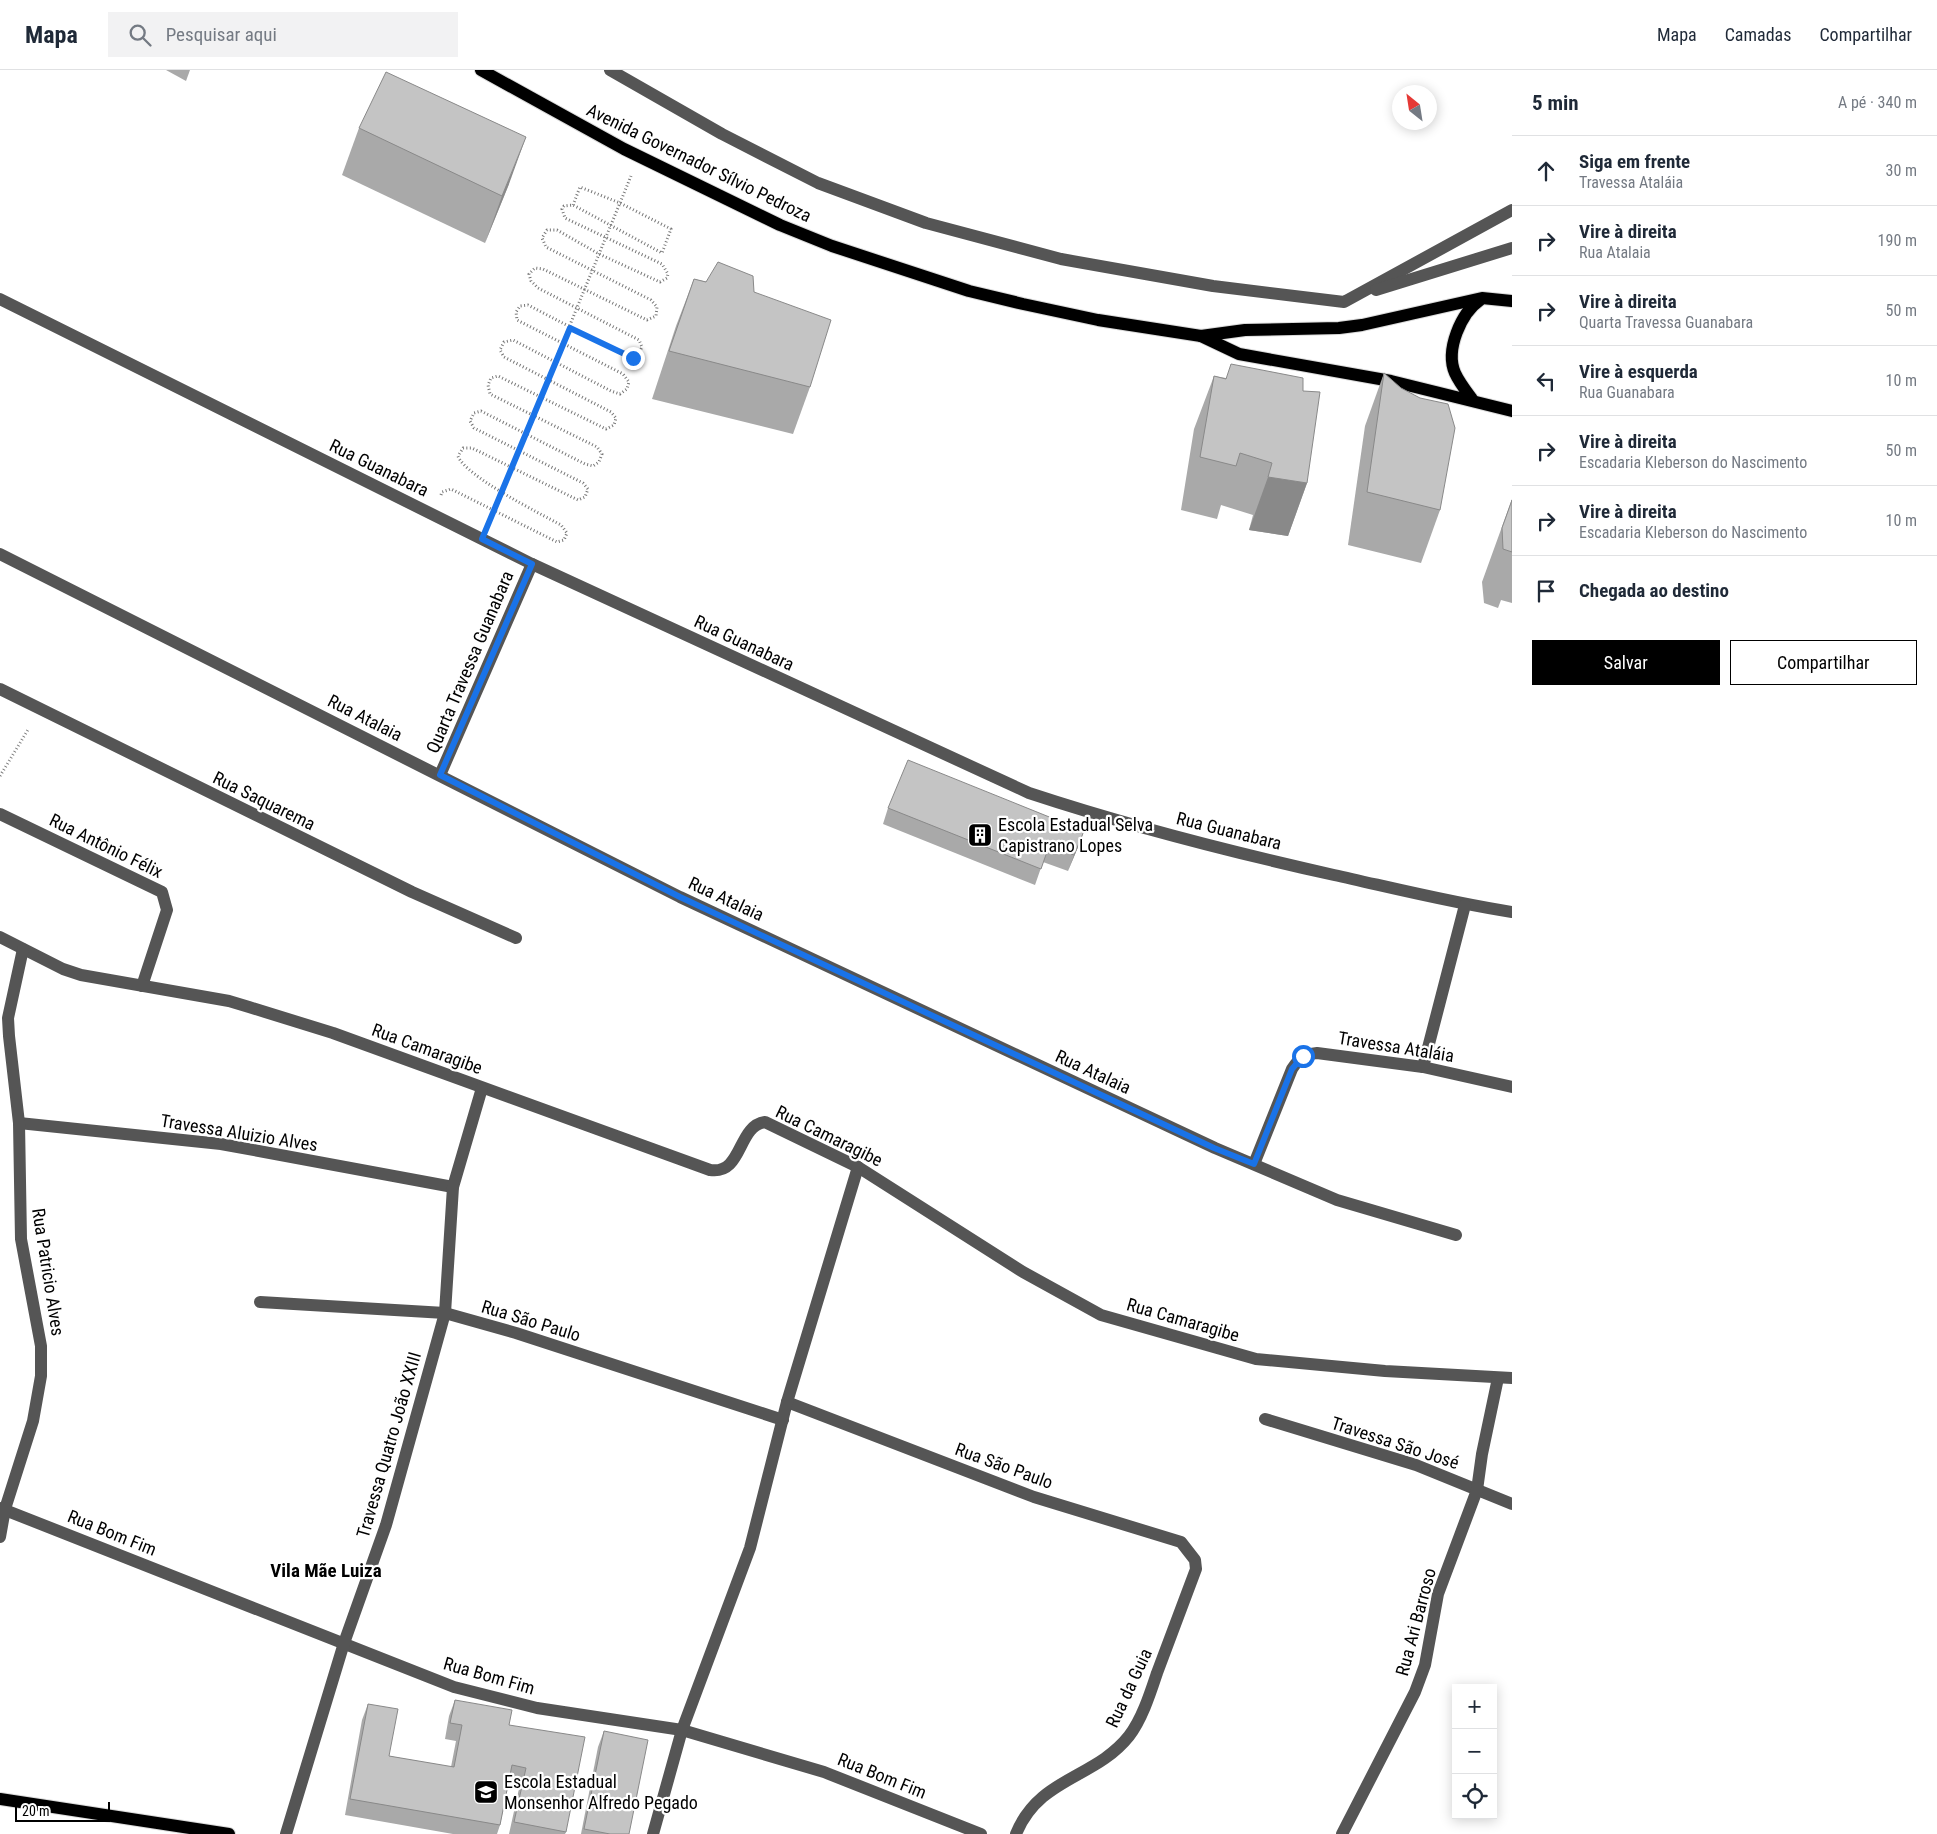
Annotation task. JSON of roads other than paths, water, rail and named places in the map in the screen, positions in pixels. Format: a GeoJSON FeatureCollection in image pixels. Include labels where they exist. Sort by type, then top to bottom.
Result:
{"type":"FeatureCollection","features":[{"type":"Feature","properties":{"kind":"main road","name":"Avenida Governador Sílvio Pedroza"},"geometry":{"type":"LineString","coordinates":[[481,70],[640,157],[780,225],[832,246],[969,291],[1098,320],[1201,336]]}},
{"type":"Feature","properties":{"kind":"main road"},"geometry":{"type":"LineString","coordinates":[[1472,400],[1455,374],[1452,356],[1462,318],[1472,305],[1482,298]]}},
{"type":"Feature","properties":{"kind":"main road"},"geometry":{"type":"LineString","coordinates":[[1201,336],[1229,331],[1334,329],[1362,325],[1482,298],[1512,300]]}},
{"type":"Feature","properties":{"kind":"main road"},"geometry":{"type":"LineString","coordinates":[[1201,336],[1239,354],[1391,381],[1512,411]]}},
{"type":"Feature","properties":{"kind":"main road"},"geometry":{"type":"LineString","coordinates":[[0,1799],[229,1834]]}},
{"type":"Feature","properties":{"kind":"street"},"geometry":{"type":"LineString","coordinates":[[610,70],[722,134],[818,183],[926,223],[1061,259],[1213,286],[1344,302],[1394,284],[1512,248]]}},
{"type":"Feature","properties":{"kind":"street"},"geometry":{"type":"LineString","coordinates":[[1344,302],[1512,210]]}},
{"type":"Feature","properties":{"kind":"street","name":"Rua Guanabara"},"geometry":{"type":"LineString","coordinates":[[0,299],[532,564],[1029,793],[1088,812],[1249,856],[1465,905],[1512,912]]}},
{"type":"Feature","properties":{"kind":"street","name":"Rua Atalaia"},"geometry":{"type":"LineString","coordinates":[[0,554],[680,897],[1214,1148],[1337,1200],[1456,1235]]}},
{"type":"Feature","properties":{"kind":"street","name":"Quarta Travessa Guanabara"},"geometry":{"type":"LineString","coordinates":[[440,775],[532,564]]}},
{"type":"Feature","properties":{"kind":"street","name":"Rua Saquarema"},"geometry":{"type":"LineString","coordinates":[[0,689],[39,710],[412,892],[516,938]]}},
{"type":"Feature","properties":{"kind":"street","name":"Rua Antônio Félix"},"geometry":{"type":"LineString","coordinates":[[0,814],[162,892],[167,910],[142,986]]}},
{"type":"Feature","properties":{"kind":"street"},"geometry":{"type":"LineString","coordinates":[[1423,1067],[1465,905]]}},
{"type":"Feature","properties":{"kind":"street","name":"Rua Camaragibe"},"geometry":{"type":"LineString","coordinates":[[0,937],[63,969],[81,975],[230,1001],[333,1033],[710,1170],[721,1171],[729,1166],[754,1126],[765,1122],[858,1167],[1023,1272],[1101,1315],[1136,1326],[1256,1359],[1385,1371],[1512,1378]]}},
{"type":"Feature","properties":{"kind":"street","name":"Rua Patricio Alves"},"geometry":{"type":"LineString","coordinates":[[0,1537],[3,1509],[33,1421],[41,1376],[41,1346],[21,1239],[19,1123],[6,1060],[8,1018],[23,949]]}},
{"type":"Feature","properties":{"kind":"street","name":"Travessa Ataláia"},"geometry":{"type":"LineString","coordinates":[[1254,1164],[1292,1069],[1303,1056],[1318,1053],[1423,1067],[1512,1087]]}},
{"type":"Feature","properties":{"kind":"street","name":"Travessa Quatro João XXIII"},"geometry":{"type":"LineString","coordinates":[[286,1834],[344,1643],[386,1525],[445,1313],[453,1187],[482,1088]]}},
{"type":"Feature","properties":{"kind":"street","name":"Travessa Aluizio Alves"},"geometry":{"type":"LineString","coordinates":[[19,1123],[221,1144],[453,1187]]}},
{"type":"Feature","properties":{"kind":"street"},"geometry":{"type":"LineString","coordinates":[[652,1834],[682,1730],[750,1548],[788,1402],[858,1167]]}},
{"type":"Feature","properties":{"kind":"street","name":"Rua São Paulo"},"geometry":{"type":"LineString","coordinates":[[260,1302],[445,1313],[516,1333],[783,1420]]}},
{"type":"Feature","properties":{"kind":"street","name":"Rua Ari Barroso"},"geometry":{"type":"LineString","coordinates":[[1342,1834],[1415,1692],[1425,1665],[1438,1594],[1477,1490],[1482,1454],[1498,1378]]}},
{"type":"Feature","properties":{"kind":"street","name":"Rua São Paulo"},"geometry":{"type":"LineString","coordinates":[[788,1402],[1034,1497],[1181,1542],[1196,1560],[1196,1570]]}},
{"type":"Feature","properties":{"kind":"street","name":"Travessa São José"},"geometry":{"type":"LineString","coordinates":[[1265,1419],[1416,1465],[1512,1504]]}},
{"type":"Feature","properties":{"kind":"street","name":"Rua Bom Fim"},"geometry":{"type":"LineString","coordinates":[[3,1509],[454,1687],[537,1708],[682,1730],[824,1772],[981,1834]]}},
{"type":"Feature","properties":{"kind":"street","name":"Rua da Guia"},"geometry":{"type":"LineString","coordinates":[[1016,1834],[1023,1817],[1049,1790],[1108,1756],[1130,1734],[1148,1698],[1196,1570]]}},
{"type":"Feature","properties":{"kind":"place","name":"Escola Estadual Selva Capistrano Lopes"},"geometry":{"type":"Point","coordinates":[980,835]}},
{"type":"Feature","properties":{"kind":"place","name":"Escola Estadual Monsenhor Alfredo Pegado"},"geometry":{"type":"Point","coordinates":[486,1792]}},
{"type":"Feature","properties":{"kind":"district","name":"Vila Mãe Luiza"},"geometry":{"type":"Point","coordinates":[326,1570]}}]}
